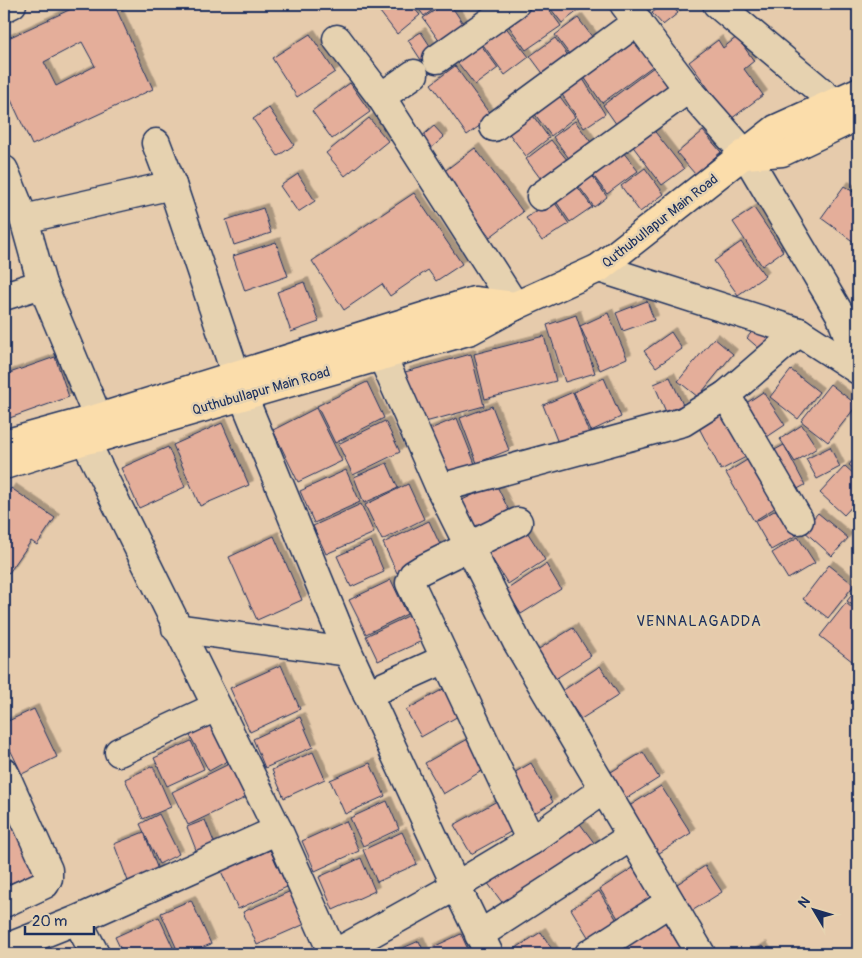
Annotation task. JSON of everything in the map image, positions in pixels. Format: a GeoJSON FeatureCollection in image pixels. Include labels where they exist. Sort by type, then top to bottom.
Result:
{"type":"FeatureCollection","features":[{"type":"Feature","properties":{"kind":"main road","name":"Quthubullapur Main Road"},"geometry":{"type":"LineString","coordinates":[[239,385],[382,356],[471,330],[515,306],[599,268],[746,155],[776,129],[847,98]]}},
{"type":"Feature","properties":{"kind":"main road"},"geometry":{"type":"LineString","coordinates":[[746,155],[782,152],[858,116]]}},
{"type":"Feature","properties":{"kind":"main road","name":"Quthubullapur Main Road"},"geometry":{"type":"LineString","coordinates":[[4,444],[91,429],[101,437],[239,385],[474,301],[515,306]]}},
{"type":"Feature","properties":{"kind":"main road","name":"Quthubullapur Main Road"},"geometry":{"type":"LineString","coordinates":[[4,465],[91,429]]}},
{"type":"Feature","properties":{"kind":"street"},"geometry":{"type":"LineString","coordinates":[[4,8],[12,4]]}},
{"type":"Feature","properties":{"kind":"street"},"geometry":{"type":"LineString","coordinates":[[437,59],[516,4]]}},
{"type":"Feature","properties":{"kind":"street"},"geometry":{"type":"LineString","coordinates":[[717,4],[847,98]]}},
{"type":"Feature","properties":{"kind":"street"},"geometry":{"type":"LineString","coordinates":[[494,128],[631,12],[688,89],[746,155],[840,314],[858,362]]}},
{"type":"Feature","properties":{"kind":"street"},"geometry":{"type":"LineString","coordinates":[[337,38],[382,97],[515,306]]}},
{"type":"Feature","properties":{"kind":"street"},"geometry":{"type":"LineString","coordinates":[[382,97],[414,74]]}},
{"type":"Feature","properties":{"kind":"street"},"geometry":{"type":"LineString","coordinates":[[541,196],[688,89]]}},
{"type":"Feature","properties":{"kind":"street"},"geometry":{"type":"LineString","coordinates":[[156,143],[172,185],[239,385],[348,652],[484,945],[632,836]]}},
{"type":"Feature","properties":{"kind":"street"},"geometry":{"type":"LineString","coordinates":[[4,170],[24,220],[42,284],[91,429],[176,628],[278,830],[334,954],[456,886],[531,841],[604,789]]}},
{"type":"Feature","properties":{"kind":"street"},"geometry":{"type":"LineString","coordinates":[[24,220],[172,185]]}},
{"type":"Feature","properties":{"kind":"street"},"geometry":{"type":"LineString","coordinates":[[599,268],[799,332],[858,370]]}},
{"type":"Feature","properties":{"kind":"street"},"geometry":{"type":"LineString","coordinates":[[4,296],[42,284]]}},
{"type":"Feature","properties":{"kind":"street"},"geometry":{"type":"LineString","coordinates":[[440,488],[683,422],[726,395],[799,332]]}},
{"type":"Feature","properties":{"kind":"street"},"geometry":{"type":"LineString","coordinates":[[382,356],[440,488],[517,642],[701,954]]}},
{"type":"Feature","properties":{"kind":"street"},"geometry":{"type":"LineString","coordinates":[[726,395],[799,520]]}},
{"type":"Feature","properties":{"kind":"street"},"geometry":{"type":"LineString","coordinates":[[518,522],[421,570],[413,575],[410,582],[531,841]]}},
{"type":"Feature","properties":{"kind":"street"},"geometry":{"type":"LineString","coordinates":[[176,628],[348,652]]}},
{"type":"Feature","properties":{"kind":"street"},"geometry":{"type":"LineString","coordinates":[[367,694],[445,659]]}},
{"type":"Feature","properties":{"kind":"street"},"geometry":{"type":"LineString","coordinates":[[119,752],[216,708]]}},
{"type":"Feature","properties":{"kind":"street"},"geometry":{"type":"LineString","coordinates":[[4,772],[48,870],[48,878],[45,884],[4,903]]}},
{"type":"Feature","properties":{"kind":"street"},"geometry":{"type":"LineString","coordinates":[[4,949],[77,920],[278,830]]}},
{"type":"Feature","properties":{"kind":"street"},"geometry":{"type":"LineString","coordinates":[[589,954],[670,902]]}},
{"type":"Feature","properties":{"kind":"street"},"geometry":{"type":"LineString","coordinates":[[77,920],[95,954]]}},
{"type":"Feature","properties":{"kind":"building"},"geometry":{"type":"Polygon","coordinates":[[[82,4],[114,4],[153,89],[32,145],[4,85],[4,40],[82,4]],[[82,42],[44,62],[56,86],[95,66],[82,42]]]}},
{"type":"Feature","properties":{"kind":"building"},"geometry":{"type":"Polygon","coordinates":[[[390,4],[410,4],[420,15],[397,34],[380,12],[390,4]]]}},
{"type":"Feature","properties":{"kind":"building"},"geometry":{"type":"Polygon","coordinates":[[[415,4],[441,4],[424,16],[415,4]]]}},
{"type":"Feature","properties":{"kind":"building"},"geometry":{"type":"Polygon","coordinates":[[[445,4],[450,4],[464,25],[440,42],[423,18],[445,4]]]}},
{"type":"Feature","properties":{"kind":"building"},"geometry":{"type":"Polygon","coordinates":[[[537,4],[545,4],[561,26],[526,50],[508,25],[537,4]]]}},
{"type":"Feature","properties":{"kind":"building"},"geometry":{"type":"Polygon","coordinates":[[[547,4],[587,4],[562,23],[547,4]]]}},
{"type":"Feature","properties":{"kind":"building"},"geometry":{"type":"Polygon","coordinates":[[[663,4],[670,4],[678,13],[663,25],[652,13],[663,4]]]}},
{"type":"Feature","properties":{"kind":"building"},"geometry":{"type":"Polygon","coordinates":[[[578,18],[596,42],[573,59],[555,35],[578,18]]]}},
{"type":"Feature","properties":{"kind":"building"},"geometry":{"type":"Polygon","coordinates":[[[504,25],[529,57],[505,75],[481,42],[504,25]]]}},
{"type":"Feature","properties":{"kind":"building"},"geometry":{"type":"Polygon","coordinates":[[[421,32],[434,52],[421,60],[408,40],[421,32]]]}},
{"type":"Feature","properties":{"kind":"building"},"geometry":{"type":"Polygon","coordinates":[[[310,34],[335,72],[297,97],[272,58],[310,34]]]}},
{"type":"Feature","properties":{"kind":"building"},"geometry":{"type":"Polygon","coordinates":[[[639,37],[657,63],[602,103],[584,77],[639,37]]]}},
{"type":"Feature","properties":{"kind":"building"},"geometry":{"type":"Polygon","coordinates":[[[737,37],[754,61],[744,69],[763,95],[731,119],[689,62],[718,40],[723,48],[737,37]]]}},
{"type":"Feature","properties":{"kind":"building"},"geometry":{"type":"Polygon","coordinates":[[[555,38],[575,65],[550,83],[530,56],[555,38]]]}},
{"type":"Feature","properties":{"kind":"building"},"geometry":{"type":"Polygon","coordinates":[[[478,41],[498,68],[475,85],[455,59],[478,41]]]}},
{"type":"Feature","properties":{"kind":"building"},"geometry":{"type":"Polygon","coordinates":[[[658,64],[677,90],[621,131],[603,105],[658,64]]]}},
{"type":"Feature","properties":{"kind":"building"},"geometry":{"type":"Polygon","coordinates":[[[455,66],[492,117],[467,135],[431,84],[455,66]]]}},
{"type":"Feature","properties":{"kind":"building"},"geometry":{"type":"Polygon","coordinates":[[[583,79],[605,114],[584,128],[561,93],[583,79]]]}},
{"type":"Feature","properties":{"kind":"building"},"geometry":{"type":"Polygon","coordinates":[[[350,83],[370,112],[332,139],[312,111],[350,83]]]}},
{"type":"Feature","properties":{"kind":"building"},"geometry":{"type":"Polygon","coordinates":[[[558,94],[575,117],[551,136],[534,113],[558,94]]]}},
{"type":"Feature","properties":{"kind":"building"},"geometry":{"type":"Polygon","coordinates":[[[269,108],[294,145],[278,156],[253,119],[269,108]]]}},
{"type":"Feature","properties":{"kind":"building"},"geometry":{"type":"Polygon","coordinates":[[[531,113],[549,138],[526,156],[507,131],[531,113]]]}},
{"type":"Feature","properties":{"kind":"building"},"geometry":{"type":"Polygon","coordinates":[[[369,118],[388,141],[345,176],[326,153],[369,118]]]}},
{"type":"Feature","properties":{"kind":"building"},"geometry":{"type":"Polygon","coordinates":[[[575,121],[593,145],[571,161],[553,137],[575,121]]]}},
{"type":"Feature","properties":{"kind":"building"},"geometry":{"type":"Polygon","coordinates":[[[434,126],[444,137],[429,150],[420,138],[434,126]]]}},
{"type":"Feature","properties":{"kind":"building"},"geometry":{"type":"Polygon","coordinates":[[[652,128],[684,169],[662,185],[631,144],[652,128]]]}},
{"type":"Feature","properties":{"kind":"building"},"geometry":{"type":"Polygon","coordinates":[[[703,131],[721,152],[695,174],[677,153],[703,131]]]}},
{"type":"Feature","properties":{"kind":"building"},"geometry":{"type":"Polygon","coordinates":[[[551,140],[572,166],[546,186],[526,159],[551,140]]]}},
{"type":"Feature","properties":{"kind":"building"},"geometry":{"type":"Polygon","coordinates":[[[619,147],[638,171],[607,194],[589,170],[619,147]]]}},
{"type":"Feature","properties":{"kind":"building"},"geometry":{"type":"Polygon","coordinates":[[[475,148],[523,212],[490,237],[442,173],[475,148]]]}},
{"type":"Feature","properties":{"kind":"building"},"geometry":{"type":"Polygon","coordinates":[[[645,168],[664,194],[640,212],[621,186],[645,168]]]}},
{"type":"Feature","properties":{"kind":"building"},"geometry":{"type":"Polygon","coordinates":[[[589,171],[607,197],[594,207],[575,181],[589,171]]]}},
{"type":"Feature","properties":{"kind":"building"},"geometry":{"type":"Polygon","coordinates":[[[298,174],[315,201],[298,212],[280,186],[298,174]]]}},
{"type":"Feature","properties":{"kind":"building"},"geometry":{"type":"Polygon","coordinates":[[[574,182],[592,207],[570,222],[553,197],[574,182]]]}},
{"type":"Feature","properties":{"kind":"building"},"geometry":{"type":"Polygon","coordinates":[[[844,186],[858,195],[858,245],[821,218],[844,186]]]}},
{"type":"Feature","properties":{"kind":"building"},"geometry":{"type":"Polygon","coordinates":[[[414,193],[462,264],[436,281],[428,270],[390,296],[382,284],[344,310],[312,261],[414,193]]]}},
{"type":"Feature","properties":{"kind":"building"},"geometry":{"type":"Polygon","coordinates":[[[553,200],[569,224],[542,241],[526,218],[553,200]]]}},
{"type":"Feature","properties":{"kind":"building"},"geometry":{"type":"Polygon","coordinates":[[[263,208],[271,233],[234,245],[226,220],[263,208]]]}},
{"type":"Feature","properties":{"kind":"building"},"geometry":{"type":"Polygon","coordinates":[[[754,208],[783,251],[762,266],[733,222],[754,208]]]}},
{"type":"Feature","properties":{"kind":"building"},"geometry":{"type":"Polygon","coordinates":[[[276,242],[288,276],[245,291],[233,256],[276,242]]]}},
{"type":"Feature","properties":{"kind":"building"},"geometry":{"type":"Polygon","coordinates":[[[741,242],[765,276],[738,295],[714,261],[741,242]]]}},
{"type":"Feature","properties":{"kind":"building"},"geometry":{"type":"Polygon","coordinates":[[[304,282],[319,322],[291,332],[277,292],[304,282]]]}},
{"type":"Feature","properties":{"kind":"building"},"geometry":{"type":"Polygon","coordinates":[[[647,301],[654,320],[623,331],[616,313],[647,301]]]}},
{"type":"Feature","properties":{"kind":"building"},"geometry":{"type":"Polygon","coordinates":[[[608,313],[627,358],[600,370],[580,326],[608,313]]]}},
{"type":"Feature","properties":{"kind":"building"},"geometry":{"type":"Polygon","coordinates":[[[576,315],[595,373],[565,382],[547,325],[576,315]]]}},
{"type":"Feature","properties":{"kind":"building"},"geometry":{"type":"Polygon","coordinates":[[[757,325],[772,339],[762,351],[747,338],[757,325]]]}},
{"type":"Feature","properties":{"kind":"building"},"geometry":{"type":"Polygon","coordinates":[[[671,332],[682,349],[656,367],[644,351],[671,332]]]}},
{"type":"Feature","properties":{"kind":"building"},"geometry":{"type":"Polygon","coordinates":[[[544,336],[556,381],[485,399],[474,354],[544,336]]]}},
{"type":"Feature","properties":{"kind":"building"},"geometry":{"type":"Polygon","coordinates":[[[714,338],[733,354],[698,397],[678,381],[714,338]]]}},
{"type":"Feature","properties":{"kind":"building"},"geometry":{"type":"Polygon","coordinates":[[[471,354],[484,406],[418,424],[405,372],[471,354]]]}},
{"type":"Feature","properties":{"kind":"building"},"geometry":{"type":"Polygon","coordinates":[[[55,357],[69,397],[4,420],[4,375],[55,357]]]}},
{"type":"Feature","properties":{"kind":"building"},"geometry":{"type":"Polygon","coordinates":[[[791,370],[819,392],[798,419],[770,397],[791,370]]]}},
{"type":"Feature","properties":{"kind":"building"},"geometry":{"type":"Polygon","coordinates":[[[670,377],[683,405],[666,412],[654,384],[670,377]]]}},
{"type":"Feature","properties":{"kind":"building"},"geometry":{"type":"Polygon","coordinates":[[[604,378],[621,417],[591,431],[574,392],[604,378]]]}},
{"type":"Feature","properties":{"kind":"building"},"geometry":{"type":"Polygon","coordinates":[[[367,382],[384,418],[335,443],[317,406],[367,382]]]}},
{"type":"Feature","properties":{"kind":"building"},"geometry":{"type":"Polygon","coordinates":[[[830,384],[857,405],[828,442],[801,421],[830,384]]]}},
{"type":"Feature","properties":{"kind":"building"},"geometry":{"type":"Polygon","coordinates":[[[573,392],[590,436],[560,448],[543,405],[573,392]]]}},
{"type":"Feature","properties":{"kind":"building"},"geometry":{"type":"Polygon","coordinates":[[[763,392],[785,425],[761,441],[739,408],[763,392]]]}},
{"type":"Feature","properties":{"kind":"building"},"geometry":{"type":"Polygon","coordinates":[[[492,406],[509,450],[477,463],[460,418],[492,406]]]}},
{"type":"Feature","properties":{"kind":"building"},"geometry":{"type":"Polygon","coordinates":[[[316,408],[342,461],[298,482],[273,430],[316,408]]]}},
{"type":"Feature","properties":{"kind":"building"},"geometry":{"type":"Polygon","coordinates":[[[725,412],[748,456],[721,470],[698,426],[725,412]]]}},
{"type":"Feature","properties":{"kind":"building"},"geometry":{"type":"Polygon","coordinates":[[[457,418],[475,464],[441,478],[423,432],[457,418]]]}},
{"type":"Feature","properties":{"kind":"building"},"geometry":{"type":"Polygon","coordinates":[[[385,421],[400,452],[353,475],[338,444],[385,421]]]}},
{"type":"Feature","properties":{"kind":"building"},"geometry":{"type":"Polygon","coordinates":[[[222,423],[249,485],[200,506],[173,445],[222,423]]]}},
{"type":"Feature","properties":{"kind":"building"},"geometry":{"type":"Polygon","coordinates":[[[802,425],[817,448],[795,462],[780,439],[802,425]]]}},
{"type":"Feature","properties":{"kind":"building"},"geometry":{"type":"Polygon","coordinates":[[[784,445],[805,485],[790,493],[769,453],[784,445]]]}},
{"type":"Feature","properties":{"kind":"building"},"geometry":{"type":"Polygon","coordinates":[[[168,447],[185,487],[139,508],[121,468],[168,447]]]}},
{"type":"Feature","properties":{"kind":"building"},"geometry":{"type":"Polygon","coordinates":[[[830,447],[840,467],[817,479],[806,459],[830,447]]]}},
{"type":"Feature","properties":{"kind":"building"},"geometry":{"type":"Polygon","coordinates":[[[858,454],[858,472],[849,465],[858,454]]]}},
{"type":"Feature","properties":{"kind":"building"},"geometry":{"type":"Polygon","coordinates":[[[752,457],[781,504],[754,521],[726,473],[752,457]]]}},
{"type":"Feature","properties":{"kind":"building"},"geometry":{"type":"Polygon","coordinates":[[[387,463],[398,488],[364,503],[354,477],[387,463]]]}},
{"type":"Feature","properties":{"kind":"building"},"geometry":{"type":"Polygon","coordinates":[[[845,466],[858,478],[858,500],[844,515],[820,493],[845,466]]]}},
{"type":"Feature","properties":{"kind":"building"},"geometry":{"type":"Polygon","coordinates":[[[346,470],[360,502],[314,523],[300,491],[346,470]]]}},
{"type":"Feature","properties":{"kind":"building"},"geometry":{"type":"Polygon","coordinates":[[[408,484],[424,519],[382,540],[365,505],[408,484]]]}},
{"type":"Feature","properties":{"kind":"building"},"geometry":{"type":"Polygon","coordinates":[[[496,484],[512,517],[471,536],[456,503],[496,484]]]}},
{"type":"Feature","properties":{"kind":"building"},"geometry":{"type":"Polygon","coordinates":[[[11,488],[55,518],[37,545],[31,541],[9,573],[4,570],[4,499],[11,488]]]}},
{"type":"Feature","properties":{"kind":"building"},"geometry":{"type":"Polygon","coordinates":[[[361,504],[374,533],[326,554],[313,526],[361,504]]]}},
{"type":"Feature","properties":{"kind":"building"},"geometry":{"type":"Polygon","coordinates":[[[781,507],[797,535],[771,550],[755,522],[781,507]]]}},
{"type":"Feature","properties":{"kind":"building"},"geometry":{"type":"Polygon","coordinates":[[[818,513],[848,538],[832,556],[803,530],[818,513]]]}},
{"type":"Feature","properties":{"kind":"building"},"geometry":{"type":"Polygon","coordinates":[[[429,521],[443,551],[397,573],[383,543],[429,521]]]}},
{"type":"Feature","properties":{"kind":"building"},"geometry":{"type":"Polygon","coordinates":[[[524,527],[545,560],[508,584],[487,551],[524,527]]]}},
{"type":"Feature","properties":{"kind":"building"},"geometry":{"type":"Polygon","coordinates":[[[274,536],[302,600],[257,620],[229,557],[274,536]]]}},
{"type":"Feature","properties":{"kind":"building"},"geometry":{"type":"Polygon","coordinates":[[[798,537],[815,563],[788,579],[772,553],[798,537]]]}},
{"type":"Feature","properties":{"kind":"building"},"geometry":{"type":"Polygon","coordinates":[[[371,541],[384,572],[351,587],[337,556],[371,541]]]}},
{"type":"Feature","properties":{"kind":"building"},"geometry":{"type":"Polygon","coordinates":[[[546,564],[561,589],[521,614],[506,590],[546,564]]]}},
{"type":"Feature","properties":{"kind":"building"},"geometry":{"type":"Polygon","coordinates":[[[829,565],[854,585],[828,618],[803,599],[829,565]]]}},
{"type":"Feature","properties":{"kind":"building"},"geometry":{"type":"Polygon","coordinates":[[[391,580],[407,614],[366,634],[349,600],[391,580]]]}},
{"type":"Feature","properties":{"kind":"building"},"geometry":{"type":"Polygon","coordinates":[[[858,587],[858,609],[847,601],[858,587]]]}},
{"type":"Feature","properties":{"kind":"building"},"geometry":{"type":"Polygon","coordinates":[[[846,603],[858,613],[857,665],[820,636],[846,603]]]}},
{"type":"Feature","properties":{"kind":"building"},"geometry":{"type":"Polygon","coordinates":[[[410,615],[422,641],[378,661],[366,636],[410,615]]]}},
{"type":"Feature","properties":{"kind":"building"},"geometry":{"type":"Polygon","coordinates":[[[573,628],[591,656],[552,681],[534,652],[573,628]]]}},
{"type":"Feature","properties":{"kind":"building"},"geometry":{"type":"Polygon","coordinates":[[[281,665],[300,709],[250,732],[230,688],[281,665]]]}},
{"type":"Feature","properties":{"kind":"building"},"geometry":{"type":"Polygon","coordinates":[[[600,666],[619,695],[581,719],[562,691],[600,666]]]}},
{"type":"Feature","properties":{"kind":"building"},"geometry":{"type":"Polygon","coordinates":[[[447,687],[462,714],[421,737],[406,710],[447,687]]]}},
{"type":"Feature","properties":{"kind":"building"},"geometry":{"type":"Polygon","coordinates":[[[34,709],[57,757],[22,774],[4,737],[4,723],[34,709]]]}},
{"type":"Feature","properties":{"kind":"building"},"geometry":{"type":"Polygon","coordinates":[[[300,717],[313,747],[265,768],[253,739],[300,717]]]}},
{"type":"Feature","properties":{"kind":"building"},"geometry":{"type":"Polygon","coordinates":[[[209,721],[229,760],[209,771],[188,732],[209,721]]]}},
{"type":"Feature","properties":{"kind":"building"},"geometry":{"type":"Polygon","coordinates":[[[468,739],[485,769],[443,794],[425,763],[468,739]]]}},
{"type":"Feature","properties":{"kind":"building"},"geometry":{"type":"Polygon","coordinates":[[[191,741],[204,769],[167,786],[154,758],[191,741]]]}},
{"type":"Feature","properties":{"kind":"building"},"geometry":{"type":"Polygon","coordinates":[[[313,752],[325,779],[284,798],[272,770],[313,752]]]}},
{"type":"Feature","properties":{"kind":"building"},"geometry":{"type":"Polygon","coordinates":[[[643,752],[659,778],[619,803],[603,777],[643,752]]]}},
{"type":"Feature","properties":{"kind":"building"},"geometry":{"type":"Polygon","coordinates":[[[233,762],[249,796],[188,825],[172,792],[233,762]]]}},
{"type":"Feature","properties":{"kind":"building"},"geometry":{"type":"Polygon","coordinates":[[[370,763],[385,796],[345,814],[330,780],[370,763]]]}},
{"type":"Feature","properties":{"kind":"building"},"geometry":{"type":"Polygon","coordinates":[[[531,763],[553,802],[528,817],[505,778],[531,763]]]}},
{"type":"Feature","properties":{"kind":"building"},"geometry":{"type":"Polygon","coordinates":[[[153,766],[171,807],[143,819],[125,779],[153,766]]]}},
{"type":"Feature","properties":{"kind":"building"},"geometry":{"type":"Polygon","coordinates":[[[661,786],[691,833],[653,857],[623,810],[661,786]]]}},
{"type":"Feature","properties":{"kind":"building"},"geometry":{"type":"Polygon","coordinates":[[[4,799],[36,872],[4,886],[4,799]]]}},
{"type":"Feature","properties":{"kind":"building"},"geometry":{"type":"Polygon","coordinates":[[[387,801],[399,829],[363,846],[350,818],[387,801]]]}},
{"type":"Feature","properties":{"kind":"building"},"geometry":{"type":"Polygon","coordinates":[[[497,801],[514,830],[471,854],[454,825],[497,801]]]}},
{"type":"Feature","properties":{"kind":"building"},"geometry":{"type":"Polygon","coordinates":[[[159,814],[179,854],[159,864],[140,824],[159,814]]]}},
{"type":"Feature","properties":{"kind":"building"},"geometry":{"type":"Polygon","coordinates":[[[205,820],[216,847],[198,855],[187,827],[205,820]]]}},
{"type":"Feature","properties":{"kind":"building"},"geometry":{"type":"Polygon","coordinates":[[[346,821],[359,851],[315,871],[302,841],[346,821]]]}},
{"type":"Feature","properties":{"kind":"building"},"geometry":{"type":"Polygon","coordinates":[[[578,821],[595,844],[504,905],[487,882],[578,821]]]}},
{"type":"Feature","properties":{"kind":"building"},"geometry":{"type":"Polygon","coordinates":[[[144,832],[161,878],[131,889],[114,844],[144,832]]]}},
{"type":"Feature","properties":{"kind":"building"},"geometry":{"type":"Polygon","coordinates":[[[402,832],[417,864],[377,882],[363,850],[402,832]]]}},
{"type":"Feature","properties":{"kind":"building"},"geometry":{"type":"Polygon","coordinates":[[[270,850],[287,887],[238,909],[221,871],[270,850]]]}},
{"type":"Feature","properties":{"kind":"building"},"geometry":{"type":"Polygon","coordinates":[[[361,858],[375,891],[333,910],[319,877],[361,858]]]}},
{"type":"Feature","properties":{"kind":"building"},"geometry":{"type":"Polygon","coordinates":[[[705,866],[722,892],[687,914],[671,888],[705,866]]]}},
{"type":"Feature","properties":{"kind":"building"},"geometry":{"type":"Polygon","coordinates":[[[633,868],[655,902],[621,923],[600,889],[633,868]]]}},
{"type":"Feature","properties":{"kind":"building"},"geometry":{"type":"Polygon","coordinates":[[[291,891],[305,924],[257,945],[243,912],[291,891]]]}},
{"type":"Feature","properties":{"kind":"building"},"geometry":{"type":"Polygon","coordinates":[[[599,891],[618,922],[590,940],[571,909],[599,891]]]}},
{"type":"Feature","properties":{"kind":"building"},"geometry":{"type":"Polygon","coordinates":[[[191,900],[211,944],[187,954],[179,954],[161,913],[191,900]]]}},
{"type":"Feature","properties":{"kind":"building"},"geometry":{"type":"Polygon","coordinates":[[[660,915],[680,947],[668,954],[631,954],[621,939],[660,915]]]}},
{"type":"Feature","properties":{"kind":"building"},"geometry":{"type":"Polygon","coordinates":[[[159,917],[176,954],[123,954],[115,937],[159,917]]]}},
{"type":"Feature","properties":{"kind":"building"},"geometry":{"type":"Polygon","coordinates":[[[541,932],[555,954],[516,954],[513,950],[541,932]]]}},
{"type":"Feature","properties":{"kind":"building"},"geometry":{"type":"Polygon","coordinates":[[[461,934],[470,954],[431,954],[429,949],[461,934]]]}},
{"type":"Feature","properties":{"kind":"building"},"geometry":{"type":"Polygon","coordinates":[[[419,941],[425,954],[389,954],[419,941]]]}},
{"type":"Feature","properties":{"kind":"building"},"geometry":{"type":"Polygon","coordinates":[[[762,946],[767,954],[750,954],[762,946]]]}},
{"type":"Feature","properties":{"kind":"district","name":"VENNALAGADDA"},"geometry":{"type":"Point","coordinates":[699,621]}}]}
